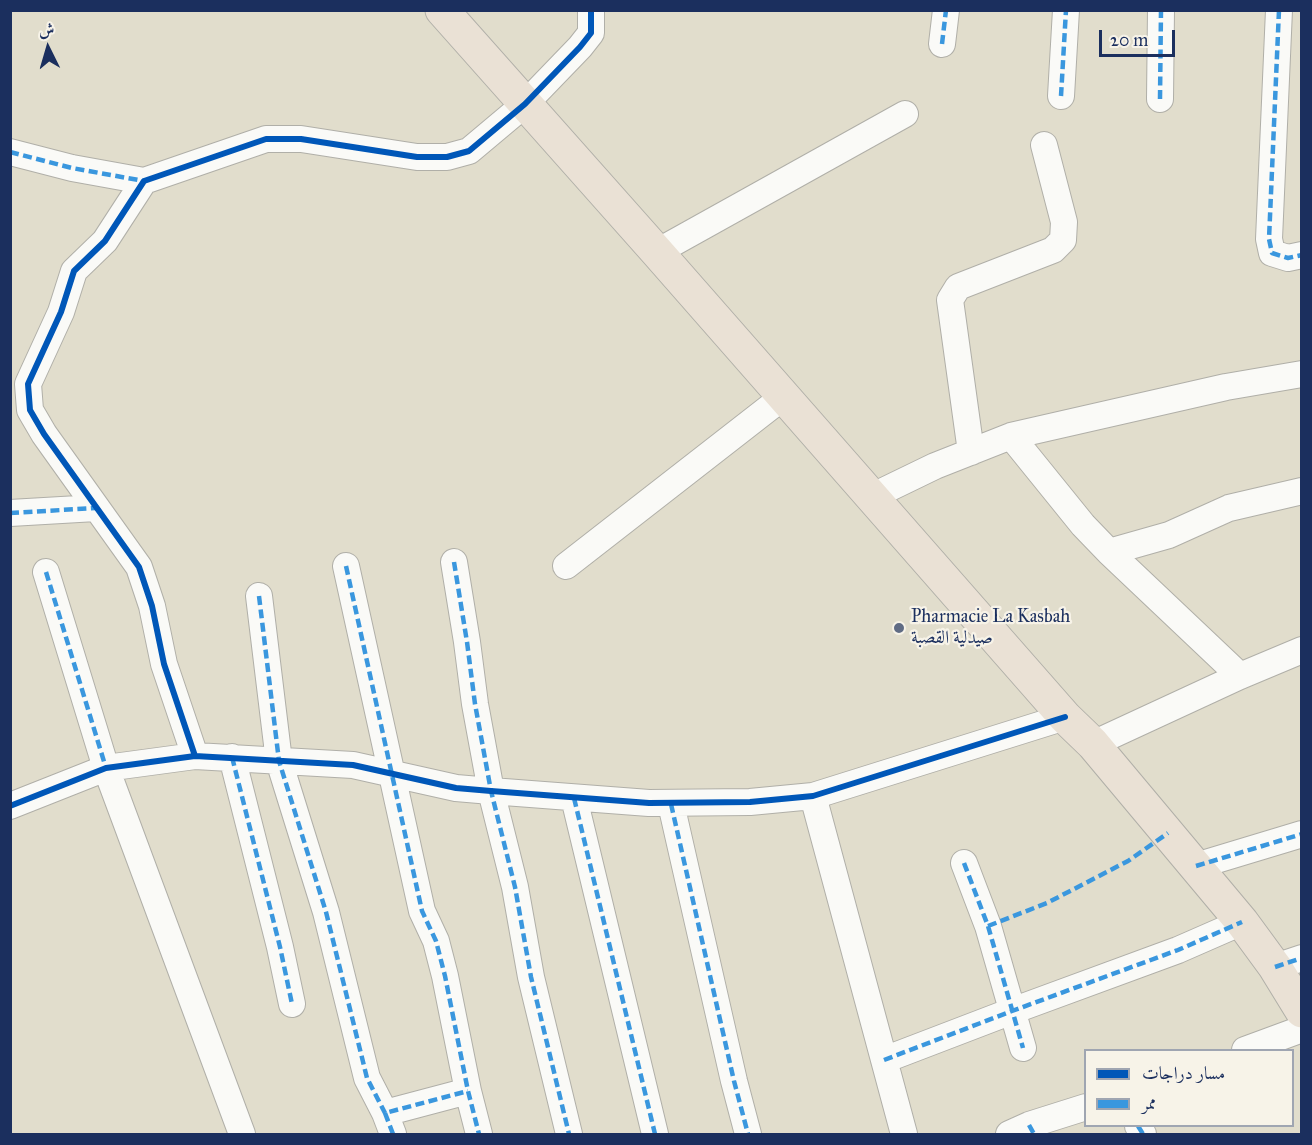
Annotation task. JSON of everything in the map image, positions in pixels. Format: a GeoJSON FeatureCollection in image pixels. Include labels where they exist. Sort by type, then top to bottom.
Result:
{"type":"FeatureCollection","features":[{"type":"Feature","properties":{"kind":"main road"},"geometry":{"type":"LineString","coordinates":[[442,10],[1065,717],[1093,744],[1242,922],[1288,962],[1302,1011]]}},
{"type":"Feature","properties":{"kind":"street"},"geometry":{"type":"LineString","coordinates":[[10,152],[72,168],[144,181],[266,139],[301,139],[417,157],[447,157],[469,151],[525,104],[591,33],[591,10]]}},
{"type":"Feature","properties":{"kind":"street"},"geometry":{"type":"LineString","coordinates":[[942,44],[945,10]]}},
{"type":"Feature","properties":{"kind":"street"},"geometry":{"type":"LineString","coordinates":[[1061,96],[1066,10]]}},
{"type":"Feature","properties":{"kind":"street"},"geometry":{"type":"LineString","coordinates":[[1160,99],[1161,10]]}},
{"type":"Feature","properties":{"kind":"street"},"geometry":{"type":"LineString","coordinates":[[1279,10],[1269,239],[1272,253],[1288,258],[1302,255]]}},
{"type":"Feature","properties":{"kind":"street"},"geometry":{"type":"LineString","coordinates":[[657,252],[905,114]]}},
{"type":"Feature","properties":{"kind":"street"},"geometry":{"type":"LineString","coordinates":[[970,452],[950,300],[958,287],[1053,250],[1063,240],[1064,222],[1044,145]]}},
{"type":"Feature","properties":{"kind":"street"},"geometry":{"type":"LineString","coordinates":[[144,181],[105,241],[74,271],[62,312],[28,384],[30,410],[44,434],[139,567],[152,606],[164,664],[195,756]]}},
{"type":"Feature","properties":{"kind":"street"},"geometry":{"type":"LineString","coordinates":[[871,497],[935,466],[1011,436],[1226,387],[1302,374]]}},
{"type":"Feature","properties":{"kind":"street"},"geometry":{"type":"LineString","coordinates":[[566,566],[783,397]]}},
{"type":"Feature","properties":{"kind":"street"},"geometry":{"type":"LineString","coordinates":[[1011,436],[1083,525],[1240,676]]}},
{"type":"Feature","properties":{"kind":"street"},"geometry":{"type":"LineString","coordinates":[[1109,552],[1169,535],[1229,508],[1302,491]]}},
{"type":"Feature","properties":{"kind":"street"},"geometry":{"type":"LineString","coordinates":[[10,513],[96,508]]}},
{"type":"Feature","properties":{"kind":"street"},"geometry":{"type":"LineString","coordinates":[[454,562],[490,791],[515,887],[531,977],[569,1134]]}},
{"type":"Feature","properties":{"kind":"street"},"geometry":{"type":"LineString","coordinates":[[346,566],[422,911],[436,941],[445,976],[479,1134]]}},
{"type":"Feature","properties":{"kind":"street"},"geometry":{"type":"LineString","coordinates":[[46,573],[105,768],[242,1134]]}},
{"type":"Feature","properties":{"kind":"street"},"geometry":{"type":"LineString","coordinates":[[259,596],[279,761],[326,912],[368,1078],[389,1124],[468,1091]]}},
{"type":"Feature","properties":{"kind":"street"},"geometry":{"type":"LineString","coordinates":[[1093,744],[1302,650]]}},
{"type":"Feature","properties":{"kind":"street"},"geometry":{"type":"LineString","coordinates":[[10,806],[105,768],[195,756],[353,765],[456,788],[574,798],[671,804],[750,802],[813,796],[1065,717]]}},
{"type":"Feature","properties":{"kind":"street"},"geometry":{"type":"LineString","coordinates":[[232,758],[280,947],[292,1004]]}},
{"type":"Feature","properties":{"kind":"street"},"geometry":{"type":"LineString","coordinates":[[813,796],[904,1134]]}},
{"type":"Feature","properties":{"kind":"street"},"geometry":{"type":"LineString","coordinates":[[574,798],[656,1134]]}},
{"type":"Feature","properties":{"kind":"street"},"geometry":{"type":"LineString","coordinates":[[671,804],[748,1134]]}},
{"type":"Feature","properties":{"kind":"street"},"geometry":{"type":"LineString","coordinates":[[1196,866],[1302,834]]}},
{"type":"Feature","properties":{"kind":"street"},"geometry":{"type":"LineString","coordinates":[[964,863],[988,926],[1023,1048]]}},
{"type":"Feature","properties":{"kind":"street"},"geometry":{"type":"LineString","coordinates":[[884,1060],[1178,950],[1242,922]]}},
{"type":"Feature","properties":{"kind":"street"},"geometry":{"type":"LineString","coordinates":[[1248,1049],[1302,1029]]}},
{"type":"Feature","properties":{"kind":"street"},"geometry":{"type":"LineString","coordinates":[[1024,1131],[1084,1108]]}},
{"type":"Feature","properties":{"kind":"marked path"},"geometry":{"type":"LineString","coordinates":[[942,44],[946,10]]}},
{"type":"Feature","properties":{"kind":"marked path"},"geometry":{"type":"LineString","coordinates":[[1061,96],[1066,10]]}},
{"type":"Feature","properties":{"kind":"marked path"},"geometry":{"type":"LineString","coordinates":[[1160,99],[1161,10]]}},
{"type":"Feature","properties":{"kind":"marked path"},"geometry":{"type":"LineString","coordinates":[[1279,10],[1269,239],[1272,253],[1288,258],[1302,255]]}},
{"type":"Feature","properties":{"kind":"marked path"},"geometry":{"type":"LineString","coordinates":[[10,152],[72,168],[144,181]]}},
{"type":"Feature","properties":{"kind":"marked path"},"geometry":{"type":"LineString","coordinates":[[10,513],[96,508]]}},
{"type":"Feature","properties":{"kind":"marked path"},"geometry":{"type":"LineString","coordinates":[[454,562],[475,704],[491,791],[515,887],[531,977],[569,1134]]}},
{"type":"Feature","properties":{"kind":"marked path"},"geometry":{"type":"LineString","coordinates":[[346,566],[422,911],[436,941],[445,976],[479,1134]]}},
{"type":"Feature","properties":{"kind":"marked path"},"geometry":{"type":"LineString","coordinates":[[46,572],[106,768]]}},
{"type":"Feature","properties":{"kind":"marked path"},"geometry":{"type":"LineString","coordinates":[[259,596],[279,761],[326,912],[367,1078],[385,1113]]}},
{"type":"Feature","properties":{"kind":"marked path"},"geometry":{"type":"LineString","coordinates":[[232,757],[292,1004]]}},
{"type":"Feature","properties":{"kind":"marked path"},"geometry":{"type":"LineString","coordinates":[[574,798],[655,1134]]}},
{"type":"Feature","properties":{"kind":"marked path"},"geometry":{"type":"LineString","coordinates":[[671,804],[748,1134]]}},
{"type":"Feature","properties":{"kind":"marked path"},"geometry":{"type":"LineString","coordinates":[[988,926],[1047,903],[1128,861],[1168,833]]}},
{"type":"Feature","properties":{"kind":"marked path"},"geometry":{"type":"LineString","coordinates":[[1196,866],[1302,834]]}},
{"type":"Feature","properties":{"kind":"marked path"},"geometry":{"type":"LineString","coordinates":[[964,863],[988,926],[1023,1048]]}},
{"type":"Feature","properties":{"kind":"marked path"},"geometry":{"type":"LineString","coordinates":[[884,1060],[1178,950],[1242,922]]}},
{"type":"Feature","properties":{"kind":"marked path"},"geometry":{"type":"LineString","coordinates":[[1275,967],[1302,958]]}},
{"type":"Feature","properties":{"kind":"marked path"},"geometry":{"type":"LineString","coordinates":[[393,1134],[385,1113],[468,1091]]}},
{"type":"Feature","properties":{"kind":"marked path"},"geometry":{"type":"LineString","coordinates":[[1029,1125],[1034,1134]]}},
{"type":"Feature","properties":{"kind":"marked path"},"geometry":{"type":"LineString","coordinates":[[1139,1127],[1143,1134]]}},
{"type":"Feature","properties":{"kind":"cycle path"},"geometry":{"type":"LineString","coordinates":[[195,756],[164,664],[152,606],[139,567],[44,434],[30,410],[28,384],[61,312],[74,271],[105,241],[144,181],[266,139],[301,139],[417,157],[447,157],[469,151],[525,104],[580,47],[591,33],[591,10]]}},
{"type":"Feature","properties":{"kind":"cycle path"},"geometry":{"type":"LineString","coordinates":[[10,806],[106,768],[195,756],[353,765],[456,788],[491,791],[649,803],[750,802],[813,796],[1065,717]]}},
{"type":"Feature","properties":{"kind":"place","name":"Pharmacie La Kasbah صيدلية القصبة"},"geometry":{"type":"Point","coordinates":[899,628]}}]}
